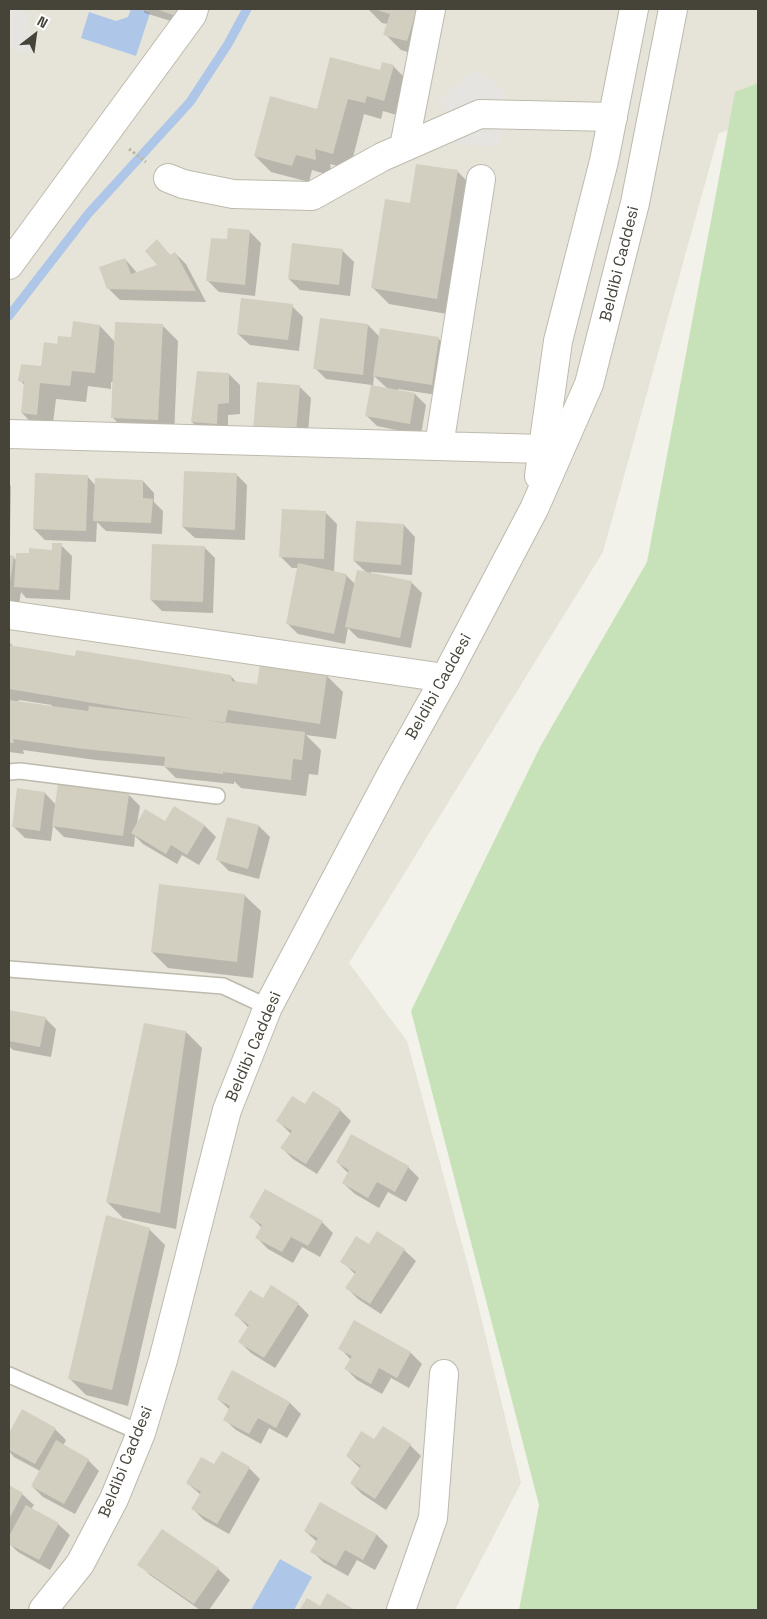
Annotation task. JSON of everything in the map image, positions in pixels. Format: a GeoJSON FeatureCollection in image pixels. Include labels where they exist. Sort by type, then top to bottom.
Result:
{"type":"FeatureCollection","features":[{"type":"Feature","properties":{"kind":"street"},"geometry":{"type":"LineString","coordinates":[[9,266],[186,23],[194,9]]}},
{"type":"Feature","properties":{"kind":"street"},"geometry":{"type":"LineString","coordinates":[[404,147],[431,9]]}},
{"type":"Feature","properties":{"kind":"street","name":"Beldibi Caddesi"},"geometry":{"type":"LineString","coordinates":[[534,509],[558,341],[604,161],[634,9]]}},
{"type":"Feature","properties":{"kind":"street","name":"Beldibi Caddesi"},"geometry":{"type":"LineString","coordinates":[[43,1610],[80,1564],[114,1500],[142,1433],[163,1360],[227,1110],[268,1007],[534,509],[589,384],[635,203],[673,9]]}},
{"type":"Feature","properties":{"kind":"street"},"geometry":{"type":"LineString","coordinates":[[157,170],[183,184],[233,194],[312,196],[382,157],[480,114],[612,117]]}},
{"type":"Feature","properties":{"kind":"street"},"geometry":{"type":"LineString","coordinates":[[438,446],[481,179]]}},
{"type":"Feature","properties":{"kind":"street"},"geometry":{"type":"LineString","coordinates":[[9,434],[543,449]]}},
{"type":"Feature","properties":{"kind":"street"},"geometry":{"type":"LineString","coordinates":[[9,615],[445,678]]}},
{"type":"Feature","properties":{"kind":"street"},"geometry":{"type":"LineString","coordinates":[[401,1610],[433,1518],[444,1374]]}},
{"type":"Feature","properties":{"kind":"lane"},"geometry":{"type":"LineString","coordinates":[[9,772],[20,771],[217,796]]}},
{"type":"Feature","properties":{"kind":"lane"},"geometry":{"type":"LineString","coordinates":[[9,969],[223,986],[268,1007]]}},
{"type":"Feature","properties":{"kind":"lane"},"geometry":{"type":"LineString","coordinates":[[9,1375],[142,1433]]}},
{"type":"Feature","properties":{"kind":"path"},"geometry":{"type":"LineString","coordinates":[[124,146],[157,170]]}},
{"type":"Feature","properties":{"kind":"shaded area"},"geometry":{"type":"Polygon","coordinates":[[[9,9],[758,9],[758,121],[719,133],[603,552],[349,963],[407,1041],[474,1288],[521,1483],[455,1610],[9,1610],[9,9]]]}},
{"type":"Feature","properties":{"kind":"shaded area"},"geometry":{"type":"Polygon","coordinates":[[[9,9],[26,9],[34,55],[9,49],[9,9]]]}},
{"type":"Feature","properties":{"kind":"shaded area"},"geometry":{"type":"Polygon","coordinates":[[[477,69],[505,93],[508,115],[498,146],[457,144],[459,123],[438,100],[477,69]]]}},
{"type":"Feature","properties":{"kind":"green space"},"geometry":{"type":"Polygon","coordinates":[[[758,83],[758,1610],[519,1610],[539,1505],[411,1011],[540,747],[647,562],[735,92],[758,83]]]}},
{"type":"Feature","properties":{"kind":"water"},"geometry":{"type":"Polygon","coordinates":[[[131,9],[150,13],[136,56],[81,38],[89,12],[116,21],[128,17],[131,9]]]}},
{"type":"Feature","properties":{"kind":"water"},"geometry":{"type":"Polygon","coordinates":[[[280,1559],[312,1577],[294,1610],[251,1610],[280,1559]]]}},
{"type":"Feature","properties":{"kind":"building"},"geometry":{"type":"Polygon","coordinates":[[[156,9],[178,9],[176,16],[156,9]]]}},
{"type":"Feature","properties":{"kind":"building"},"geometry":{"type":"Polygon","coordinates":[[[374,9],[417,9],[407,41],[383,35],[390,14],[374,9]]]}},
{"type":"Feature","properties":{"kind":"building"},"geometry":{"type":"Polygon","coordinates":[[[330,57],[380,70],[382,62],[394,65],[384,101],[367,96],[365,103],[348,99],[333,154],[315,149],[316,160],[296,155],[292,166],[254,156],[270,96],[317,109],[330,57]]]}},
{"type":"Feature","properties":{"kind":"building"},"geometry":{"type":"Polygon","coordinates":[[[416,164],[458,170],[437,299],[371,288],[385,199],[410,203],[416,164]]]}},
{"type":"Feature","properties":{"kind":"building"},"geometry":{"type":"Polygon","coordinates":[[[228,228],[250,230],[245,285],[206,281],[211,238],[227,239],[228,228]]]}},
{"type":"Feature","properties":{"kind":"building"},"geometry":{"type":"Polygon","coordinates":[[[157,239],[170,255],[175,252],[196,291],[107,289],[99,267],[125,258],[131,274],[157,265],[145,251],[157,239]]]}},
{"type":"Feature","properties":{"kind":"building"},"geometry":{"type":"Polygon","coordinates":[[[292,243],[343,249],[339,285],[288,279],[292,243]]]}},
{"type":"Feature","properties":{"kind":"building"},"geometry":{"type":"Polygon","coordinates":[[[241,298],[293,304],[288,340],[237,334],[241,298]]]}},
{"type":"Feature","properties":{"kind":"building"},"geometry":{"type":"Polygon","coordinates":[[[320,318],[368,324],[363,375],[313,369],[320,318]]]}},
{"type":"Feature","properties":{"kind":"building"},"geometry":{"type":"Polygon","coordinates":[[[73,321],[100,325],[95,373],[72,371],[70,386],[40,383],[37,415],[21,413],[24,382],[18,381],[21,364],[41,366],[44,342],[57,344],[58,336],[71,337],[73,321]]]}},
{"type":"Feature","properties":{"kind":"building"},"geometry":{"type":"Polygon","coordinates":[[[115,322],[163,324],[158,420],[111,418],[115,322]]]}},
{"type":"Feature","properties":{"kind":"building"},"geometry":{"type":"Polygon","coordinates":[[[380,328],[439,337],[432,385],[373,376],[380,328]]]}},
{"type":"Feature","properties":{"kind":"building"},"geometry":{"type":"Polygon","coordinates":[[[197,371],[229,373],[229,403],[218,404],[217,424],[191,422],[197,371]]]}},
{"type":"Feature","properties":{"kind":"building"},"geometry":{"type":"Polygon","coordinates":[[[257,382],[300,385],[296,433],[253,430],[257,382]]]}},
{"type":"Feature","properties":{"kind":"building"},"geometry":{"type":"Polygon","coordinates":[[[371,385],[415,393],[410,424],[365,416],[371,385]]]}},
{"type":"Feature","properties":{"kind":"building"},"geometry":{"type":"Polygon","coordinates":[[[184,471],[237,473],[235,530],[182,527],[184,471]]]}},
{"type":"Feature","properties":{"kind":"building"},"geometry":{"type":"Polygon","coordinates":[[[35,473],[88,475],[86,531],[33,529],[35,473]]]}},
{"type":"Feature","properties":{"kind":"building"},"geometry":{"type":"Polygon","coordinates":[[[95,478],[143,480],[143,498],[153,499],[151,523],[93,521],[95,478]]]}},
{"type":"Feature","properties":{"kind":"building"},"geometry":{"type":"Polygon","coordinates":[[[282,509],[326,511],[324,559],[279,557],[282,509]]]}},
{"type":"Feature","properties":{"kind":"building"},"geometry":{"type":"Polygon","coordinates":[[[356,521],[404,524],[401,565],[353,561],[356,521]]]}},
{"type":"Feature","properties":{"kind":"building"},"geometry":{"type":"Polygon","coordinates":[[[52,543],[62,543],[59,590],[14,587],[16,553],[29,553],[29,548],[52,550],[52,543]]]}},
{"type":"Feature","properties":{"kind":"building"},"geometry":{"type":"Polygon","coordinates":[[[152,544],[205,546],[203,602],[150,600],[152,544]]]}},
{"type":"Feature","properties":{"kind":"building"},"geometry":{"type":"Polygon","coordinates":[[[9,555],[14,556],[10,582],[9,582],[9,555]]]}},
{"type":"Feature","properties":{"kind":"building"},"geometry":{"type":"Polygon","coordinates":[[[298,563],[347,574],[334,634],[286,624],[298,563]]]}},
{"type":"Feature","properties":{"kind":"building"},"geometry":{"type":"Polygon","coordinates":[[[357,570],[412,581],[400,638],[345,627],[357,570]]]}},
{"type":"Feature","properties":{"kind":"building"},"geometry":{"type":"Polygon","coordinates":[[[9,645],[75,656],[76,650],[231,675],[232,681],[257,684],[260,665],[327,675],[320,724],[228,710],[225,723],[9,689],[9,645]]]}},
{"type":"Feature","properties":{"kind":"building"},"geometry":{"type":"Polygon","coordinates":[[[9,700],[88,711],[89,706],[305,732],[302,760],[293,759],[291,780],[164,767],[165,757],[84,749],[13,739],[14,743],[9,743],[9,700]]]}},
{"type":"Feature","properties":{"kind":"building"},"geometry":{"type":"Polygon","coordinates":[[[58,783],[129,794],[123,836],[52,826],[58,783]]]}},
{"type":"Feature","properties":{"kind":"building"},"geometry":{"type":"Polygon","coordinates":[[[17,788],[45,792],[40,831],[12,827],[17,788]]]}},
{"type":"Feature","properties":{"kind":"building"},"geometry":{"type":"Polygon","coordinates":[[[174,806],[205,825],[187,855],[171,845],[166,854],[131,833],[145,809],[165,821],[174,806]]]}},
{"type":"Feature","properties":{"kind":"building"},"geometry":{"type":"Polygon","coordinates":[[[227,817],[259,825],[248,869],[216,860],[227,817]]]}},
{"type":"Feature","properties":{"kind":"building"},"geometry":{"type":"Polygon","coordinates":[[[159,884],[245,894],[237,962],[151,952],[159,884]]]}},
{"type":"Feature","properties":{"kind":"building"},"geometry":{"type":"Polygon","coordinates":[[[9,1010],[46,1017],[40,1047],[9,1041],[9,1010]]]}},
{"type":"Feature","properties":{"kind":"building"},"geometry":{"type":"Polygon","coordinates":[[[144,1023],[186,1031],[160,1213],[106,1202],[144,1023]]]}},
{"type":"Feature","properties":{"kind":"building"},"geometry":{"type":"Polygon","coordinates":[[[313,1091],[341,1109],[306,1164],[280,1148],[292,1131],[276,1121],[292,1096],[305,1104],[313,1091]]]}},
{"type":"Feature","properties":{"kind":"building"},"geometry":{"type":"Polygon","coordinates":[[[351,1134],[409,1166],[395,1192],[377,1182],[368,1198],[342,1183],[349,1170],[336,1162],[351,1134]]]}},
{"type":"Feature","properties":{"kind":"building"},"geometry":{"type":"Polygon","coordinates":[[[265,1189],[323,1221],[308,1246],[291,1237],[282,1252],[255,1238],[262,1225],[249,1217],[265,1189]]]}},
{"type":"Feature","properties":{"kind":"building"},"geometry":{"type":"Polygon","coordinates":[[[106,1215],[150,1228],[112,1390],[68,1379],[106,1215]]]}},
{"type":"Feature","properties":{"kind":"building"},"geometry":{"type":"Polygon","coordinates":[[[377,1231],[405,1249],[370,1304],[345,1288],[356,1272],[340,1262],[356,1236],[369,1244],[377,1231]]]}},
{"type":"Feature","properties":{"kind":"building"},"geometry":{"type":"Polygon","coordinates":[[[271,1285],[299,1303],[264,1358],[238,1342],[249,1325],[234,1315],[250,1290],[263,1298],[271,1285]]]}},
{"type":"Feature","properties":{"kind":"building"},"geometry":{"type":"Polygon","coordinates":[[[354,1320],[411,1352],[397,1378],[379,1368],[371,1384],[344,1369],[352,1356],[338,1349],[354,1320]]]}},
{"type":"Feature","properties":{"kind":"building"},"geometry":{"type":"Polygon","coordinates":[[[232,1370],[290,1402],[276,1428],[258,1418],[249,1434],[223,1420],[230,1406],[217,1399],[232,1370]]]}},
{"type":"Feature","properties":{"kind":"building"},"geometry":{"type":"Polygon","coordinates":[[[22,1409],[56,1428],[35,1464],[9,1450],[9,1433],[22,1409]]]}},
{"type":"Feature","properties":{"kind":"building"},"geometry":{"type":"Polygon","coordinates":[[[383,1426],[411,1444],[375,1499],[350,1483],[361,1466],[346,1456],[361,1431],[374,1439],[383,1426]]]}},
{"type":"Feature","properties":{"kind":"building"},"geometry":{"type":"Polygon","coordinates":[[[56,1440],[89,1459],[64,1504],[31,1486],[56,1440]]]}},
{"type":"Feature","properties":{"kind":"building"},"geometry":{"type":"Polygon","coordinates":[[[222,1451],[250,1467],[217,1524],[191,1509],[201,1492],[186,1483],[201,1457],[214,1464],[222,1451]]]}},
{"type":"Feature","properties":{"kind":"building"},"geometry":{"type":"Polygon","coordinates":[[[9,1485],[23,1493],[9,1519],[9,1485]]]}},
{"type":"Feature","properties":{"kind":"building"},"geometry":{"type":"Polygon","coordinates":[[[320,1502],[377,1534],[363,1560],[345,1550],[336,1566],[310,1552],[318,1538],[304,1531],[320,1502]]]}},
{"type":"Feature","properties":{"kind":"building"},"geometry":{"type":"Polygon","coordinates":[[[26,1505],[59,1523],[39,1560],[9,1544],[9,1536],[26,1505]]]}},
{"type":"Feature","properties":{"kind":"building"},"geometry":{"type":"Polygon","coordinates":[[[162,1529],[219,1568],[194,1604],[137,1565],[162,1529]]]}},
{"type":"Feature","properties":{"kind":"building"},"geometry":{"type":"Polygon","coordinates":[[[327,1593],[355,1610],[299,1610],[307,1598],[320,1606],[327,1593]]]}},
{"type":"Feature","properties":{"kind":"waterway"},"geometry":{"type":"LineString","coordinates":[[9,316],[88,214],[190,102],[228,44],[247,9]]}}]}
